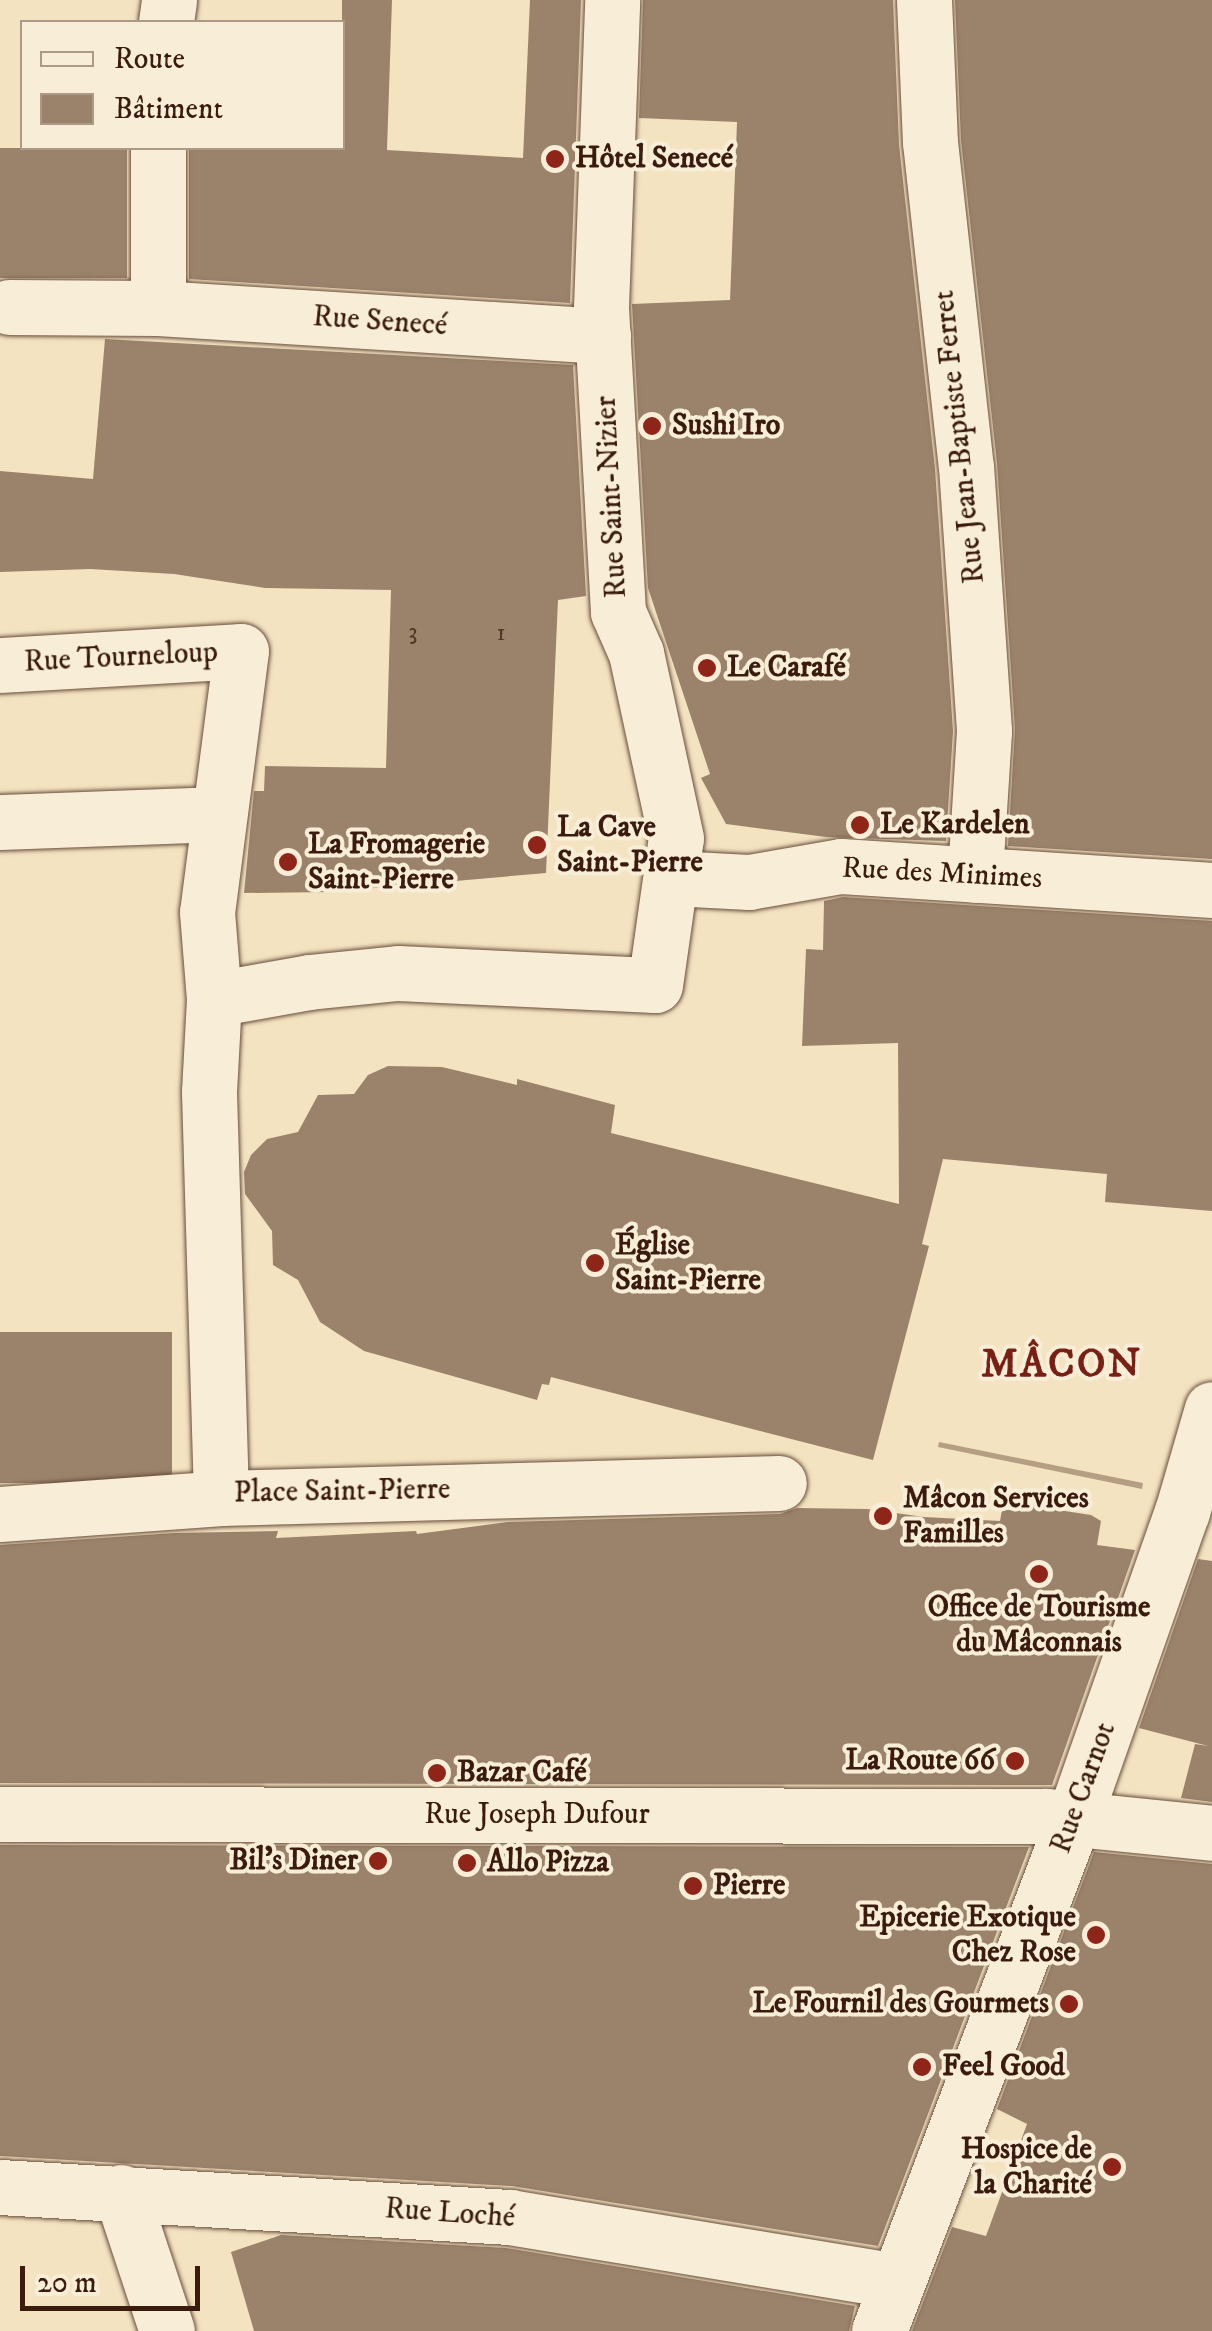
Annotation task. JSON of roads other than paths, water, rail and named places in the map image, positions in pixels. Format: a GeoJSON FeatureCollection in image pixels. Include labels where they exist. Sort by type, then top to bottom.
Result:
{"type":"FeatureCollection","features":[{"type":"Feature","properties":{"kind":"street","name":"Rue Saint-Nizier"},"geometry":{"type":"LineString","coordinates":[[214,999],[310,982],[398,974],[656,985],[676,838],[636,653],[618,612],[603,336],[612,0]]}},
{"type":"Feature","properties":{"kind":"street","name":"Rue Jean-Baptiste Ferret"},"geometry":{"type":"LineString","coordinates":[[924,0],[930,142],[966,466],[984,731],[975,874]]}},
{"type":"Feature","properties":{"kind":"street"},"geometry":{"type":"LineString","coordinates":[[158,150],[158,308]]}},
{"type":"Feature","properties":{"kind":"street","name":"Rue Senecé"},"geometry":{"type":"LineString","coordinates":[[9,306],[158,308],[603,336]]}},
{"type":"Feature","properties":{"kind":"street","name":"Rue Tourneloup"},"geometry":{"type":"LineString","coordinates":[[0,665],[242,651],[219,814]]}},
{"type":"Feature","properties":{"kind":"street"},"geometry":{"type":"LineString","coordinates":[[0,822],[219,814],[207,912],[214,999]]}},
{"type":"Feature","properties":{"kind":"street","name":"Rue des Minimes"},"geometry":{"type":"LineString","coordinates":[[672,878],[749,882],[841,866],[1212,890]]}},
{"type":"Feature","properties":{"kind":"street","name":"Place Saint-Pierre"},"geometry":{"type":"LineString","coordinates":[[214,999],[209,1092],[221,1498],[779,1483]]}},
{"type":"Feature","properties":{"kind":"street","name":"Rue Carnot"},"geometry":{"type":"LineString","coordinates":[[887,2306],[1074,1818],[1182,1512],[1212,1409]]}},
{"type":"Feature","properties":{"kind":"street"},"geometry":{"type":"LineString","coordinates":[[0,1514],[221,1498]]}},
{"type":"Feature","properties":{"kind":"street","name":"Rue Joseph Dufour"},"geometry":{"type":"LineString","coordinates":[[0,1814],[1074,1818],[1212,1833]]}},
{"type":"Feature","properties":{"kind":"street","name":"Rue Loché"},"geometry":{"type":"LineString","coordinates":[[0,2187],[510,2217],[887,2306]]}},
{"type":"Feature","properties":{"kind":"street"},"geometry":{"type":"LineString","coordinates":[[121,2192],[166,2331]]}},
{"type":"Feature","properties":{"kind":"place","name":"Hôtel Senecé"},"geometry":{"type":"Point","coordinates":[555,159]}},
{"type":"Feature","properties":{"kind":"place","name":"Sushi Iro"},"geometry":{"type":"Point","coordinates":[652,426]}},
{"type":"Feature","properties":{"kind":"place","name":"Le Carafé"},"geometry":{"type":"Point","coordinates":[707,668]}},
{"type":"Feature","properties":{"kind":"place","name":"Le Kardelen"},"geometry":{"type":"Point","coordinates":[860,825]}},
{"type":"Feature","properties":{"kind":"place","name":"La Cave Saint-Pierre"},"geometry":{"type":"Point","coordinates":[537,845]}},
{"type":"Feature","properties":{"kind":"place","name":"La Fromagerie Saint-Pierre"},"geometry":{"type":"Point","coordinates":[288,862]}},
{"type":"Feature","properties":{"kind":"place","name":"Église Saint-Pierre"},"geometry":{"type":"Point","coordinates":[595,1263]}},
{"type":"Feature","properties":{"kind":"place","name":"Mâcon Services Familles"},"geometry":{"type":"Point","coordinates":[883,1516]}},
{"type":"Feature","properties":{"kind":"place","name":"Office de Tourisme du Mâconnais"},"geometry":{"type":"Point","coordinates":[1039,1574]}},
{"type":"Feature","properties":{"kind":"place","name":"La Route 66"},"geometry":{"type":"Point","coordinates":[1015,1761]}},
{"type":"Feature","properties":{"kind":"place","name":"Bazar Café"},"geometry":{"type":"Point","coordinates":[437,1773]}},
{"type":"Feature","properties":{"kind":"place","name":"Bil's Diner"},"geometry":{"type":"Point","coordinates":[378,1861]}},
{"type":"Feature","properties":{"kind":"place","name":"Allo Pizza"},"geometry":{"type":"Point","coordinates":[467,1863]}},
{"type":"Feature","properties":{"kind":"place","name":"Pierre"},"geometry":{"type":"Point","coordinates":[693,1886]}},
{"type":"Feature","properties":{"kind":"place","name":"Epicerie Exotique Chez Rose"},"geometry":{"type":"Point","coordinates":[1096,1935]}},
{"type":"Feature","properties":{"kind":"place","name":"Le Fournil des Gourmets"},"geometry":{"type":"Point","coordinates":[1069,2004]}},
{"type":"Feature","properties":{"kind":"place","name":"Feel Good"},"geometry":{"type":"Point","coordinates":[922,2067]}},
{"type":"Feature","properties":{"kind":"place","name":"Hospice de la Charité"},"geometry":{"type":"Point","coordinates":[1112,2167]}},
{"type":"Feature","properties":{"kind":"district","name":"MÂCON"},"geometry":{"type":"Point","coordinates":[1062,1365]}}]}
